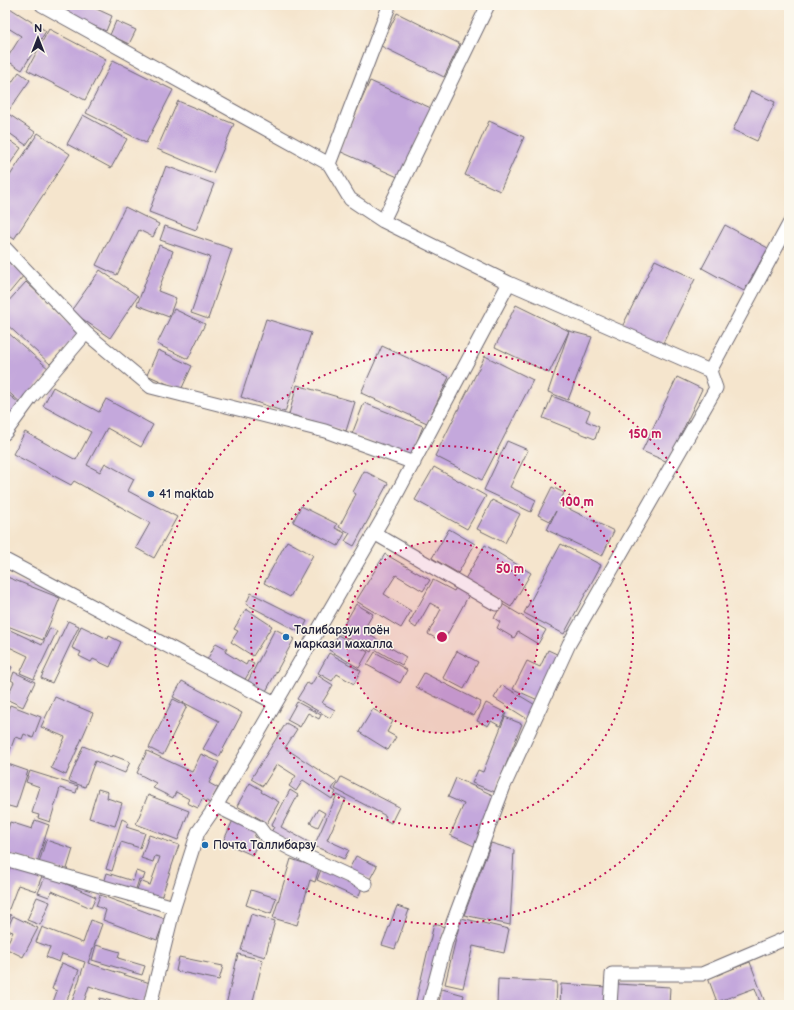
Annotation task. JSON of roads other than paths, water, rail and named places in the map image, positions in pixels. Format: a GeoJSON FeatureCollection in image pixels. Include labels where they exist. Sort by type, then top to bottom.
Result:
{"type":"FeatureCollection","features":[{"type":"Feature","properties":{"kind":"street"},"geometry":{"type":"LineString","coordinates":[[42,5],[329,164],[350,199],[383,221],[509,283],[710,371],[716,388],[569,644],[504,786],[446,941],[429,1005]]}},
{"type":"Feature","properties":{"kind":"street"},"geometry":{"type":"LineString","coordinates":[[329,164],[388,9],[388,5]]}},
{"type":"Feature","properties":{"kind":"street"},"geometry":{"type":"LineString","coordinates":[[383,221],[488,5]]}},
{"type":"Feature","properties":{"kind":"street"},"geometry":{"type":"LineString","coordinates":[[710,371],[789,224]]}},
{"type":"Feature","properties":{"kind":"street"},"geometry":{"type":"LineString","coordinates":[[5,248],[86,333],[151,387],[325,431],[414,463]]}},
{"type":"Feature","properties":{"kind":"street"},"geometry":{"type":"LineString","coordinates":[[150,1005],[174,907],[198,832],[216,806],[414,463],[509,283]]}},
{"type":"Feature","properties":{"kind":"street"},"geometry":{"type":"LineString","coordinates":[[5,433],[30,399],[86,333]]}},
{"type":"Feature","properties":{"kind":"street"},"geometry":{"type":"LineString","coordinates":[[374,532],[496,604]]}},
{"type":"Feature","properties":{"kind":"street"},"geometry":{"type":"LineString","coordinates":[[5,560],[276,703]]}},
{"type":"Feature","properties":{"kind":"street"},"geometry":{"type":"LineString","coordinates":[[216,806],[259,827],[265,834],[291,849],[366,884]]}},
{"type":"Feature","properties":{"kind":"street"},"geometry":{"type":"LineString","coordinates":[[5,859],[174,907]]}},
{"type":"Feature","properties":{"kind":"street"},"geometry":{"type":"LineString","coordinates":[[610,1005],[612,974],[702,974],[789,937]]}},
{"type":"Feature","properties":{"kind":"place","name":"41 maktab"},"geometry":{"type":"Point","coordinates":[151,494]}},
{"type":"Feature","properties":{"kind":"place","name":"Талибарзуи поён маркази махалла"},"geometry":{"type":"Point","coordinates":[286,637]}},
{"type":"Feature","properties":{"kind":"place","name":"Почта Таллибарзу"},"geometry":{"type":"Point","coordinates":[205,845]}}]}
